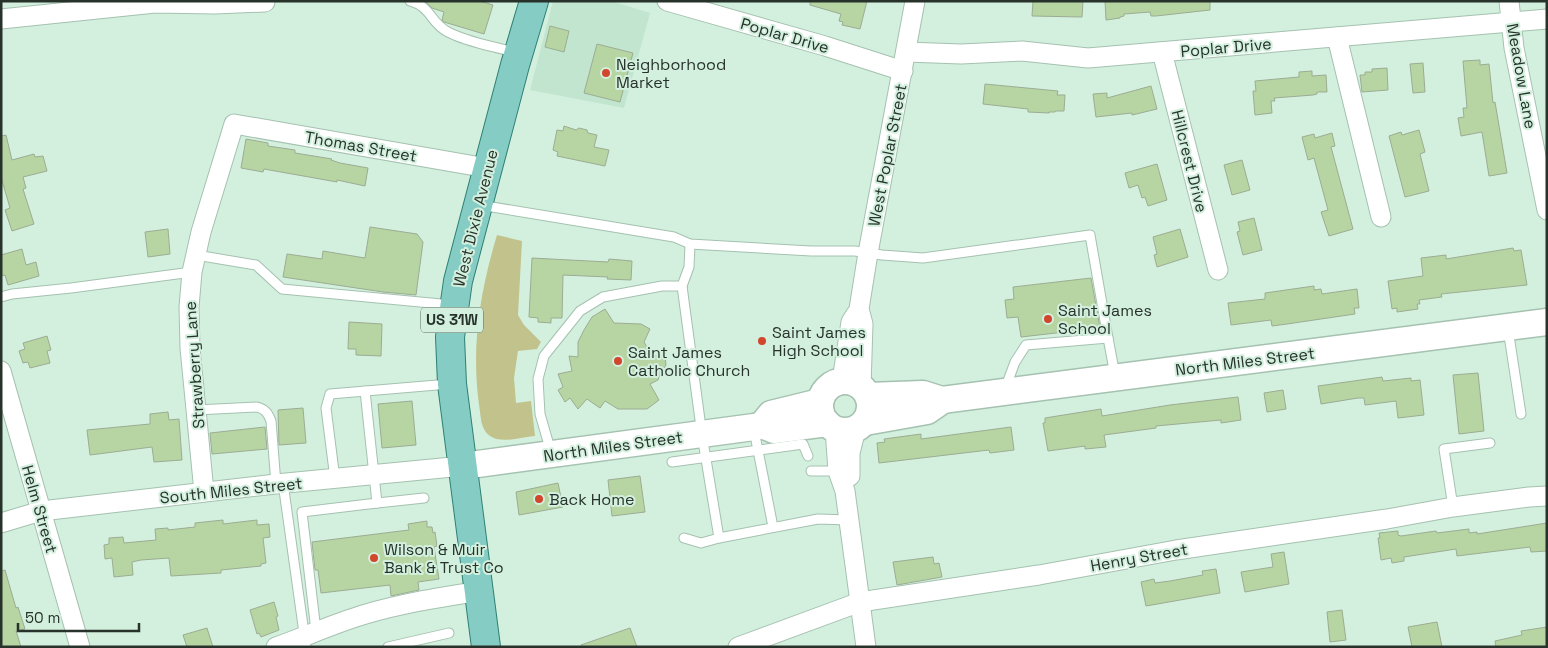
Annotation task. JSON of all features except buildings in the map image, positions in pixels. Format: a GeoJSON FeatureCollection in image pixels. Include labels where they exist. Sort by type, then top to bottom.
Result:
{"type":"FeatureCollection","features":[{"type":"Feature","properties":{"kind":"main road","name":"West Dixie Avenue"},"geometry":{"type":"LineString","coordinates":[[486,647],[452,384],[450,337],[458,281],[518,53],[534,1]]}},
{"type":"Feature","properties":{"kind":"main road","name":"North Miles Street"},"geometry":{"type":"LineString","coordinates":[[857,388],[923,394],[942,400],[1547,322]]}},
{"type":"Feature","properties":{"kind":"main road"},"geometry":{"type":"LineString","coordinates":[[828,388],[857,388],[870,411],[840,421],[823,394],[828,388]]}},
{"type":"Feature","properties":{"kind":"main road","name":"North Miles Street"},"geometry":{"type":"LineString","coordinates":[[464,466],[551,455],[704,446],[774,430],[927,411],[942,400]]}},
{"type":"Feature","properties":{"kind":"street"},"geometry":{"type":"LineString","coordinates":[[1,19],[155,3],[215,4],[265,1]]}},
{"type":"Feature","properties":{"kind":"street","name":"Poplar Drive"},"geometry":{"type":"LineString","coordinates":[[667,1],[691,4],[903,71]]}},
{"type":"Feature","properties":{"kind":"street","name":"West Poplar Street"},"geometry":{"type":"LineString","coordinates":[[857,388],[851,322],[859,309],[915,1]]}},
{"type":"Feature","properties":{"kind":"street","name":"Meadow Lane"},"geometry":{"type":"LineString","coordinates":[[1509,1],[1514,48],[1545,186],[1547,210]]}},
{"type":"Feature","properties":{"kind":"street","name":"Poplar Drive"},"geometry":{"type":"LineString","coordinates":[[906,52],[961,54],[1022,51],[1088,58],[1547,19]]}},
{"type":"Feature","properties":{"kind":"street"},"geometry":{"type":"LineString","coordinates":[[1337,37],[1381,217]]}},
{"type":"Feature","properties":{"kind":"street","name":"Hillcrest Drive"},"geometry":{"type":"LineString","coordinates":[[1162,52],[1218,270]]}},
{"type":"Feature","properties":{"kind":"street","name":"Thomas Street"},"geometry":{"type":"LineString","coordinates":[[234,124],[487,168]]}},
{"type":"Feature","properties":{"kind":"street","name":"Strawberry Lane"},"geometry":{"type":"LineString","coordinates":[[204,492],[190,348],[189,307],[194,263],[234,124]]}},
{"type":"Feature","properties":{"kind":"street","name":"Helm Street"},"geometry":{"type":"LineString","coordinates":[[1,371],[80,647]]}},
{"type":"Feature","properties":{"kind":"street"},"geometry":{"type":"LineString","coordinates":[[840,421],[838,471],[845,491],[866,647]]}},
{"type":"Feature","properties":{"kind":"street"},"geometry":{"type":"LineString","coordinates":[[840,421],[850,453],[850,483],[845,491]]}},
{"type":"Feature","properties":{"kind":"street","name":"South Miles Street"},"geometry":{"type":"LineString","coordinates":[[1,523],[41,511],[204,492],[464,466]]}},
{"type":"Feature","properties":{"kind":"street","name":"Henry Street"},"geometry":{"type":"LineString","coordinates":[[741,646],[860,602],[1040,575],[1176,550],[1386,519],[1453,507],[1547,496]]}},
{"type":"Feature","properties":{"kind":"street"},"geometry":{"type":"LineString","coordinates":[[276,647],[309,638],[367,614],[441,597],[479,591]]}},
{"type":"Feature","properties":{"kind":"lane"},"geometry":{"type":"LineString","coordinates":[[410,1],[426,9],[436,24],[447,32],[465,39],[518,53]]}},
{"type":"Feature","properties":{"kind":"lane"},"geometry":{"type":"LineString","coordinates":[[478,205],[674,237],[690,244],[811,251],[855,251],[923,258],[1090,235],[1115,378]]}},
{"type":"Feature","properties":{"kind":"lane"},"geometry":{"type":"LineString","coordinates":[[690,244],[689,266],[682,286],[719,538]]}},
{"type":"Feature","properties":{"kind":"lane"},"geometry":{"type":"LineString","coordinates":[[1,297],[12,294],[71,288],[194,263],[256,265],[282,289],[454,306]]}},
{"type":"Feature","properties":{"kind":"lane"},"geometry":{"type":"LineString","coordinates":[[551,455],[540,414],[538,379],[544,356],[580,312],[603,297],[662,286],[682,286]]}},
{"type":"Feature","properties":{"kind":"lane"},"geometry":{"type":"LineString","coordinates":[[1508,327],[1521,414]]}},
{"type":"Feature","properties":{"kind":"lane"},"geometry":{"type":"LineString","coordinates":[[1004,393],[1015,362],[1026,345],[1108,338]]}},
{"type":"Feature","properties":{"kind":"lane"},"geometry":{"type":"LineString","coordinates":[[335,479],[326,408],[330,394],[452,384]]}},
{"type":"Feature","properties":{"kind":"lane"},"geometry":{"type":"LineString","coordinates":[[365,391],[377,502]]}},
{"type":"Feature","properties":{"kind":"lane"},"geometry":{"type":"LineString","coordinates":[[196,410],[257,407],[263,409],[268,414],[271,421],[280,484],[309,638]]}},
{"type":"Feature","properties":{"kind":"lane"},"geometry":{"type":"LineString","coordinates":[[774,527],[758,434],[803,444],[808,456]]}},
{"type":"Feature","properties":{"kind":"lane"},"geometry":{"type":"LineString","coordinates":[[1453,507],[1444,449],[1490,443]]}},
{"type":"Feature","properties":{"kind":"lane"},"geometry":{"type":"LineString","coordinates":[[672,462],[704,446]]}},
{"type":"Feature","properties":{"kind":"lane"},"geometry":{"type":"LineString","coordinates":[[811,471],[838,471]]}},
{"type":"Feature","properties":{"kind":"lane"},"geometry":{"type":"LineString","coordinates":[[309,638],[302,512],[424,498]]}},
{"type":"Feature","properties":{"kind":"lane"},"geometry":{"type":"LineString","coordinates":[[684,538],[701,543],[818,518],[848,520]]}},
{"type":"Feature","properties":{"kind":"lane"},"geometry":{"type":"LineString","coordinates":[[388,647],[449,633]]}},
{"type":"Feature","properties":{"kind":"shaded area"},"geometry":{"type":"Polygon","coordinates":[[[553,1],[611,1],[650,13],[624,108],[530,90],[553,1]]]}},
{"type":"Feature","properties":{"kind":"green space"},"geometry":{"type":"Polygon","coordinates":[[[497,235],[522,241],[518,315],[524,325],[541,342],[537,349],[518,351],[514,378],[516,403],[531,401],[535,436],[506,440],[490,436],[484,430],[477,383],[476,361],[482,298],[497,235]]]}},
{"type":"Feature","properties":{"kind":"place","name":"Neighborhood Market"},"geometry":{"type":"Point","coordinates":[606,73]}},
{"type":"Feature","properties":{"kind":"place","name":"Saint James School"},"geometry":{"type":"Point","coordinates":[1048,319]}},
{"type":"Feature","properties":{"kind":"place","name":"Saint James High School"},"geometry":{"type":"Point","coordinates":[762,341]}},
{"type":"Feature","properties":{"kind":"place","name":"Saint James Catholic Church"},"geometry":{"type":"Point","coordinates":[618,361]}},
{"type":"Feature","properties":{"kind":"place","name":"Back Home"},"geometry":{"type":"Point","coordinates":[539,499]}},
{"type":"Feature","properties":{"kind":"place","name":"Wilson & Muir Bank & Trust Co"},"geometry":{"type":"Point","coordinates":[374,558]}}]}
